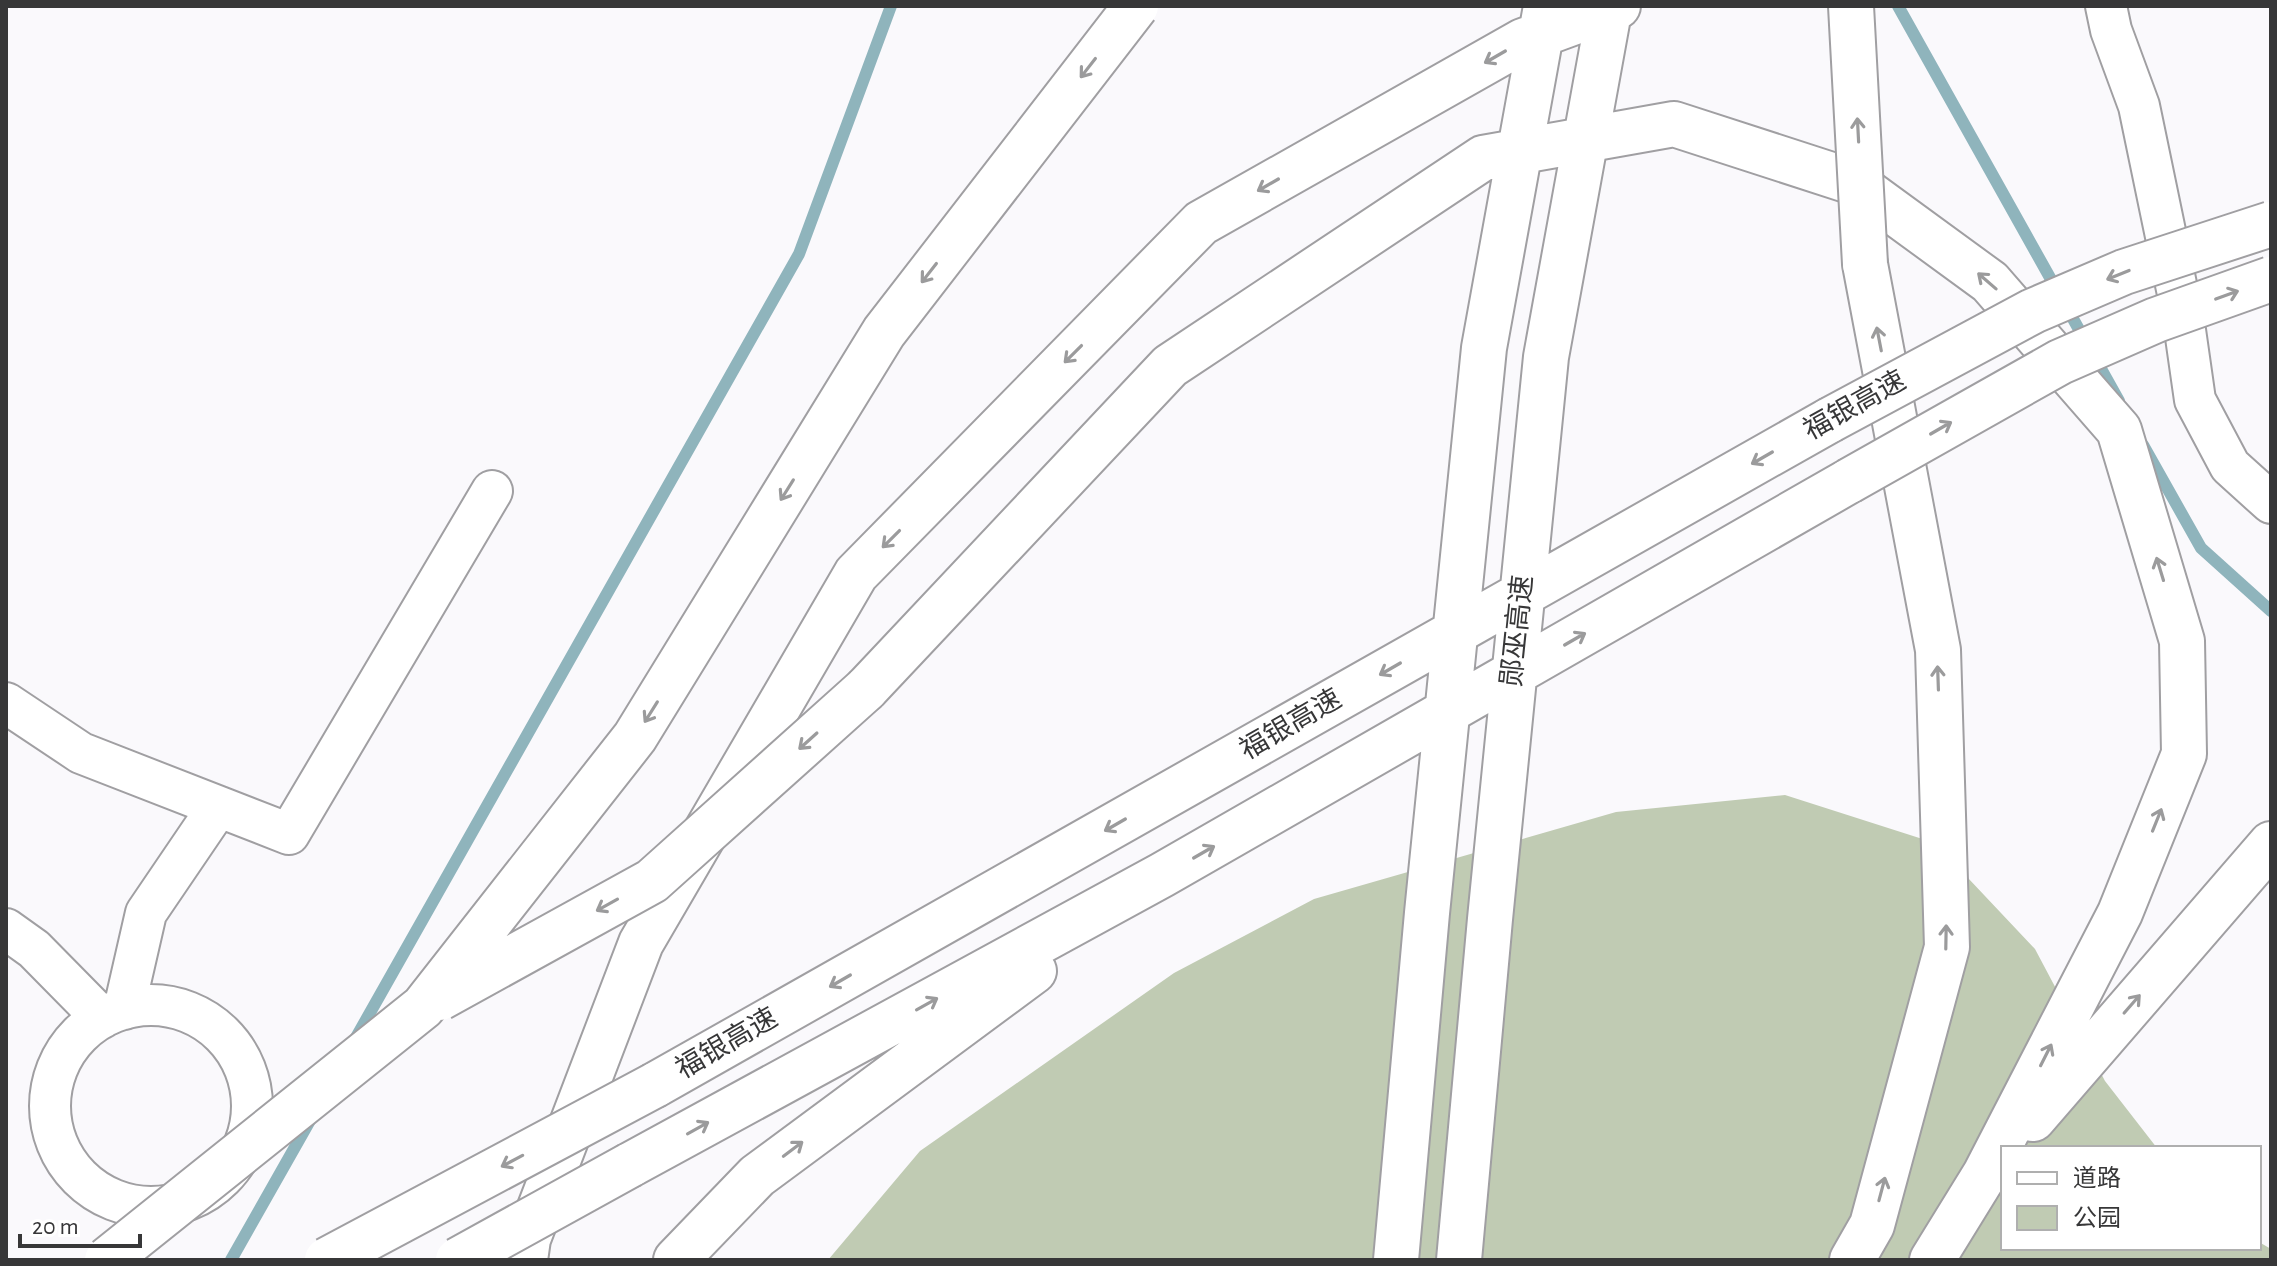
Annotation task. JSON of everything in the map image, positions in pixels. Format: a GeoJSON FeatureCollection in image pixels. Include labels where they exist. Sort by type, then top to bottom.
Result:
{"type":"FeatureCollection","features":[{"type":"Feature","properties":{"kind":"highway"},"geometry":{"type":"LineString","coordinates":[[423,1007],[635,737],[884,332],[1136,6]]}},
{"type":"Feature","properties":{"kind":"highway"},"geometry":{"type":"LineString","coordinates":[[1396,1260],[1427,913],[1484,348],[1546,6]]}},
{"type":"Feature","properties":{"kind":"highway","name":"郧巫高速"},"geometry":{"type":"LineString","coordinates":[[1459,1260],[1546,357],[1610,6]]}},
{"type":"Feature","properties":{"kind":"highway"},"geometry":{"type":"LineString","coordinates":[[525,1260],[528,1239],[641,943],[856,574],[1201,223],[1523,41],[1618,6]]}},
{"type":"Feature","properties":{"kind":"highway"},"geometry":{"type":"LineString","coordinates":[[1851,6],[1865,264],[1938,650],[1947,947],[1872,1225],[1852,1260]]}},
{"type":"Feature","properties":{"kind":"highway"},"geometry":{"type":"LineString","coordinates":[[107,1260],[423,1007],[652,881],[866,689],[1170,366],[1483,158],[1674,124],[1853,182],[1990,282],[2119,430],[2182,641],[2184,754],[2120,913],[2005,1146]]}},
{"type":"Feature","properties":{"kind":"highway","name":"福银高速"},"geometry":{"type":"LineString","coordinates":[[327,1260],[655,1085],[1830,420],[2033,311],[2124,272],[2271,224]]}},
{"type":"Feature","properties":{"kind":"highway","name":"福银高速"},"geometry":{"type":"LineString","coordinates":[[458,1260],[1162,875],[2060,362],[2156,320],[2271,279]]}},
{"type":"Feature","properties":{"kind":"highway"},"geometry":{"type":"LineString","coordinates":[[2010,1146],[2271,844]]}},
{"type":"Feature","properties":{"kind":"highway"},"geometry":{"type":"LineString","coordinates":[[676,1260],[757,1176],[1162,875]]}},
{"type":"Feature","properties":{"kind":"highway"},"geometry":{"type":"LineString","coordinates":[[1932,1260],[1999,1159]]}},
{"type":"Feature","properties":{"kind":"street"},"geometry":{"type":"LineString","coordinates":[[2106,6],[2111,30],[2139,106],[2184,323],[2195,400],[2230,466],[2271,503]]}},
{"type":"Feature","properties":{"kind":"street"},"geometry":{"type":"LineString","coordinates":[[6,703],[81,753],[289,834],[492,491]]}},
{"type":"Feature","properties":{"kind":"street"},"geometry":{"type":"LineString","coordinates":[[113,1013],[148,1005],[173,1007],[195,1015],[216,1028],[233,1046],[244,1067],[251,1091],[252,1115],[247,1139],[236,1161],[220,1180],[201,1194],[178,1203],[154,1207],[130,1205],[107,1197],[87,1184],[70,1166],[58,1145],[51,1122],[51,1097],[56,1073],[67,1051],[82,1033],[113,1013],[146,913],[218,807]]}},
{"type":"Feature","properties":{"kind":"street"},"geometry":{"type":"LineString","coordinates":[[6,929],[113,1013]]}},
{"type":"Feature","properties":{"kind":"green space"},"geometry":{"type":"Polygon","coordinates":[[[1785,795],[1935,843],[2035,949],[2105,1081],[2155,1146],[2001,1146],[2001,1250],[2261,1250],[2261,1243],[2271,1249],[2271,1260],[828,1260],[920,1151],[1174,973],[1314,899],[1616,812],[1785,795]]]}},
{"type":"Feature","properties":{"kind":"waterway"},"geometry":{"type":"LineString","coordinates":[[354,1041],[799,254],[891,6]]}},
{"type":"Feature","properties":{"kind":"waterway"},"geometry":{"type":"LineString","coordinates":[[1898,6],[2119,401]]}},
{"type":"Feature","properties":{"kind":"waterway"},"geometry":{"type":"LineString","coordinates":[[2143,445],[2201,548],[2271,611]]}},
{"type":"Feature","properties":{"kind":"waterway"},"geometry":{"type":"LineString","coordinates":[[231,1260],[312,1117]]}}]}
